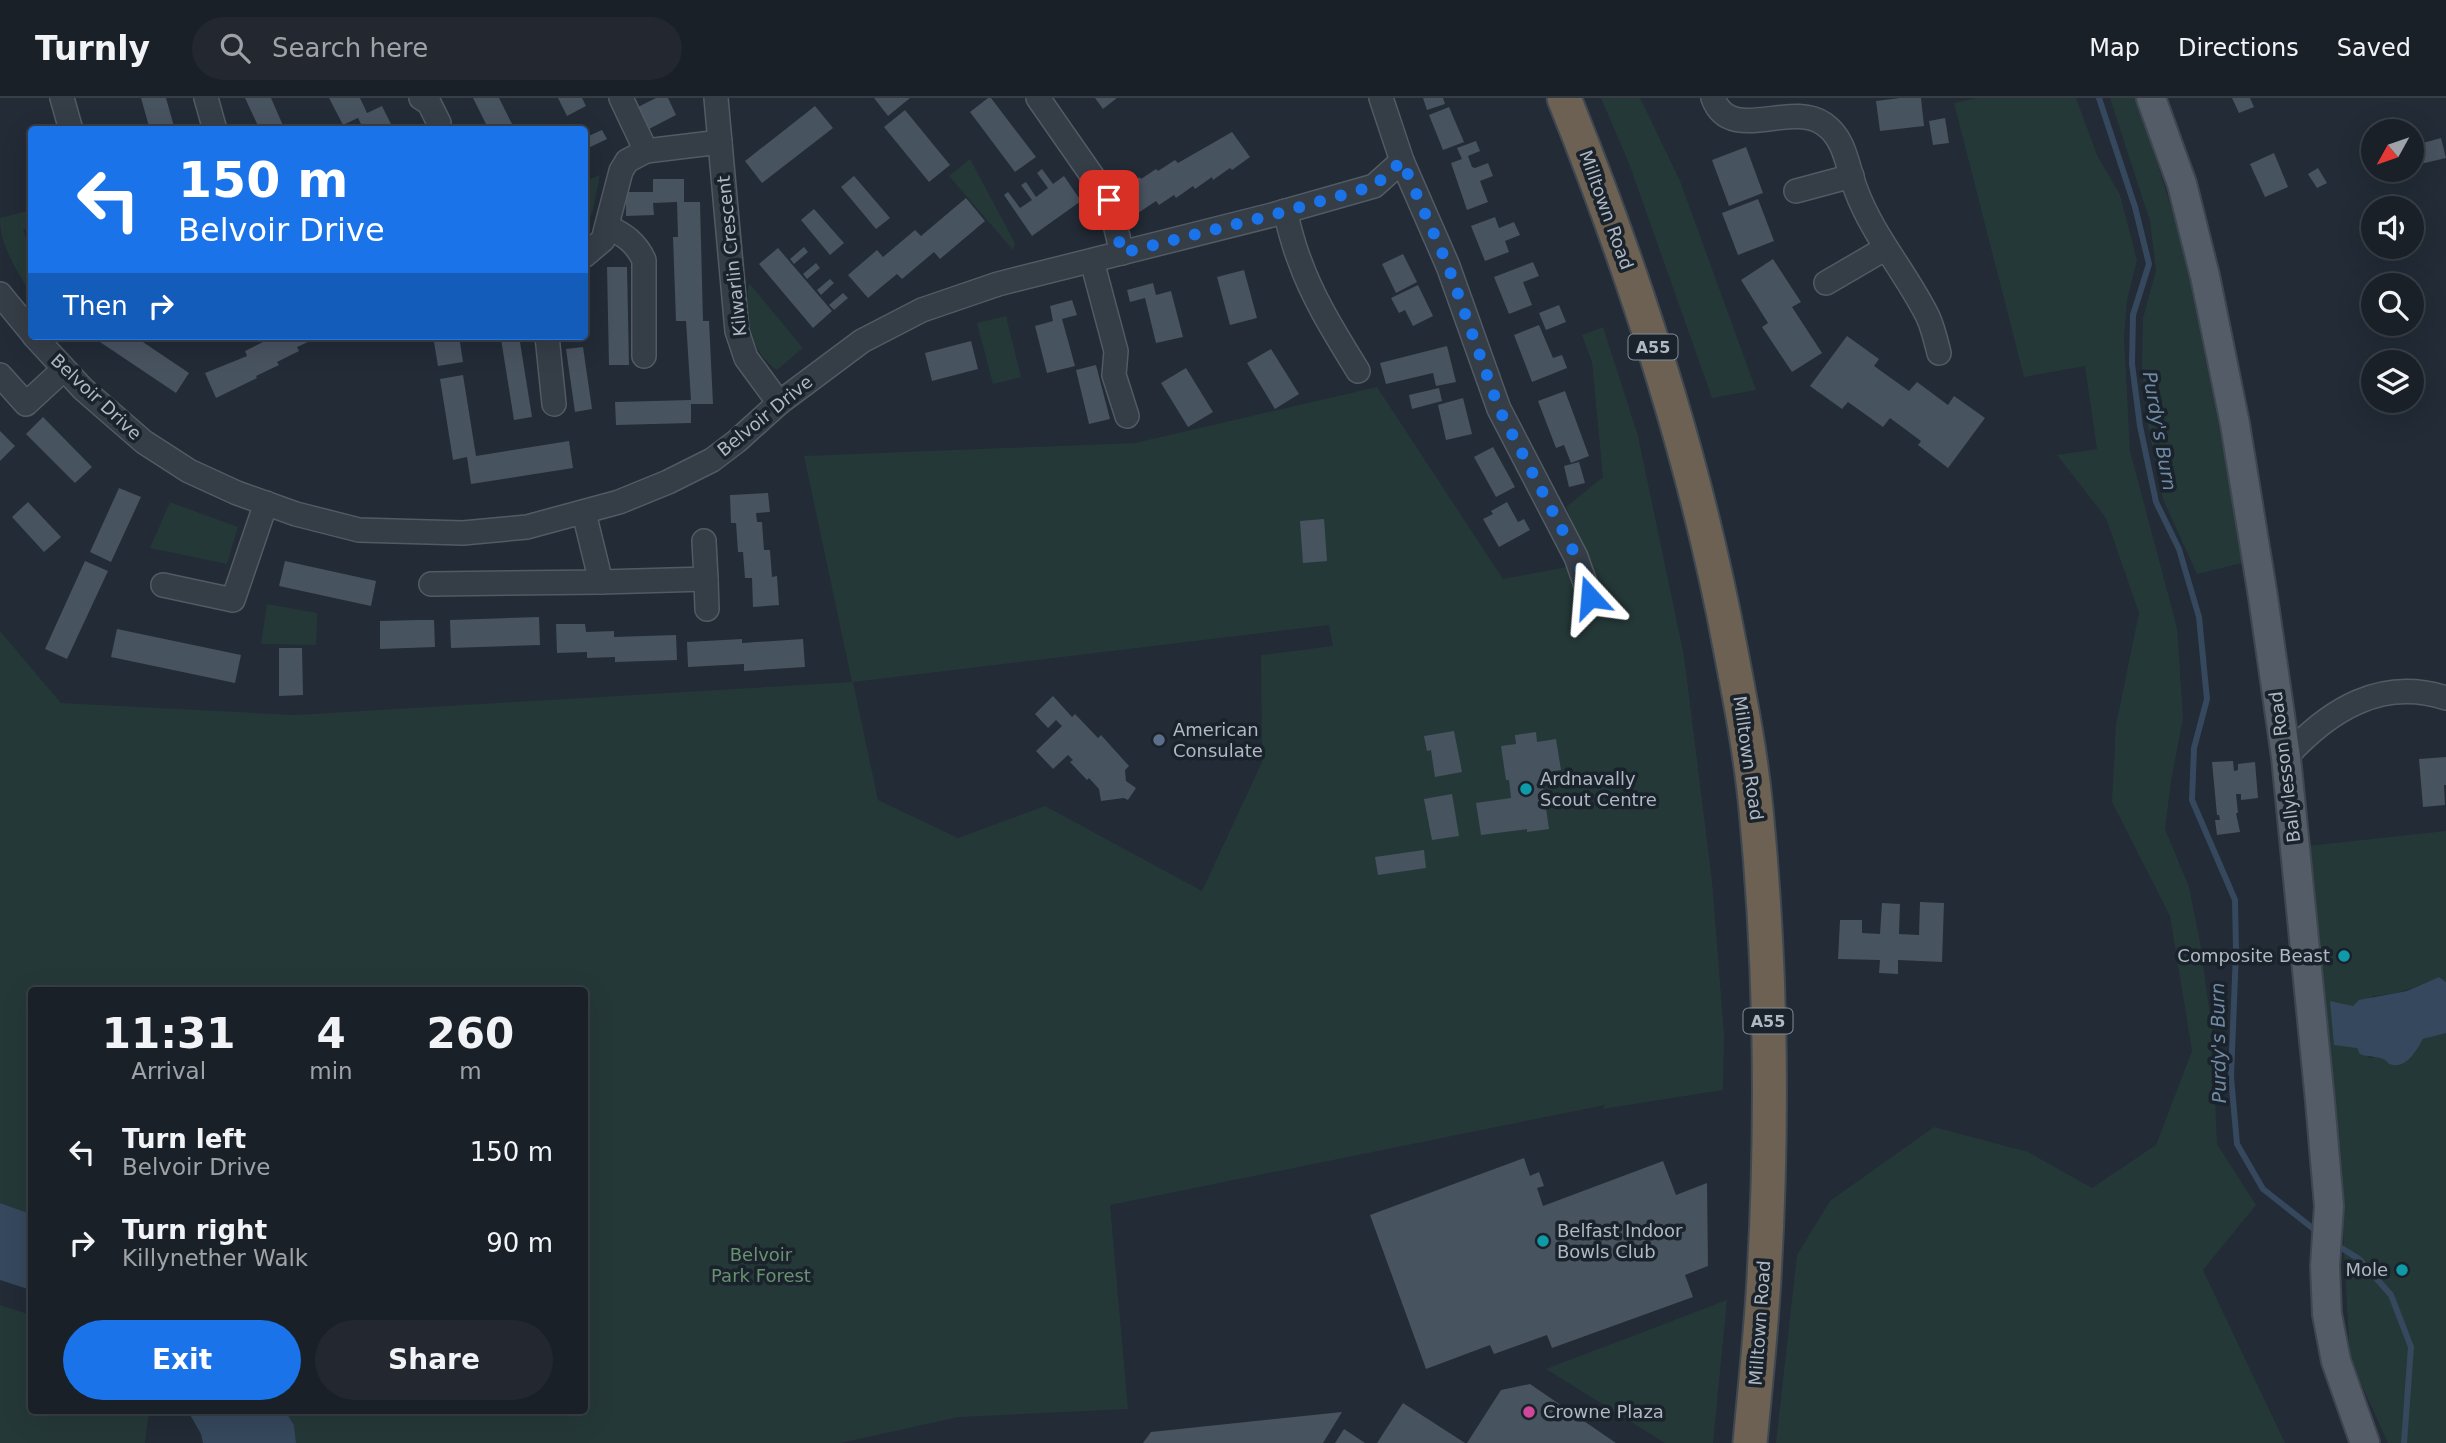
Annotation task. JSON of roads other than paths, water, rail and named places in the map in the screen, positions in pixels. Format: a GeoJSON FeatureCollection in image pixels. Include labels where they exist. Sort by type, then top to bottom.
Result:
{"type":"FeatureCollection","features":[{"type":"Feature","properties":{"kind":"highway","name":"Milltown Road"},"geometry":{"type":"LineString","coordinates":[[1563,102],[1640,303],[1698,496],[1739,690],[1756,807],[1768,1024],[1768,1198],[1750,1443]]}},
{"type":"Feature","properties":{"kind":"main road","name":"Ballylesson Road"},"geometry":{"type":"LineString","coordinates":[[2151,98],[2182,184],[2205,276],[2230,397],[2263,597],[2286,757],[2329,1206],[2325,1266],[2326,1314],[2336,1361],[2365,1443]]}},
{"type":"Feature","properties":{"kind":"street"},"geometry":{"type":"LineString","coordinates":[[62,98],[70,126]]}},
{"type":"Feature","properties":{"kind":"street"},"geometry":{"type":"LineString","coordinates":[[206,98],[214,126]]}},
{"type":"Feature","properties":{"kind":"street"},"geometry":{"type":"LineString","coordinates":[[421,98],[429,103],[439,123]]}},
{"type":"Feature","properties":{"kind":"street"},"geometry":{"type":"LineString","coordinates":[[621,98],[646,151]]}},
{"type":"Feature","properties":{"kind":"street","name":"Kilwarlin Crescent"},"geometry":{"type":"LineString","coordinates":[[716,98],[737,331],[746,358],[779,402]]}},
{"type":"Feature","properties":{"kind":"street"},"geometry":{"type":"LineString","coordinates":[[1038,98],[1109,200],[1122,253]]}},
{"type":"Feature","properties":{"kind":"street"},"geometry":{"type":"LineString","coordinates":[[1381,98],[1402,161],[1448,266],[1499,409],[1576,556],[1590,597]]}},
{"type":"Feature","properties":{"kind":"street"},"geometry":{"type":"LineString","coordinates":[[1713,98],[1718,110],[1728,117],[1745,122],[1796,116],[1812,117],[1833,131],[1842,145],[1856,191],[1886,248],[1928,317],[1940,353]]}},
{"type":"Feature","properties":{"kind":"street"},"geometry":{"type":"LineString","coordinates":[[588,253],[603,240],[621,171],[627,161],[646,151],[720,142]]}},
{"type":"Feature","properties":{"kind":"street","name":"Belvoir Drive"},"geometry":{"type":"LineString","coordinates":[[38,340],[100,405],[144,442],[189,471],[266,503],[296,514],[359,530],[463,533],[527,527],[584,513],[644,492],[712,460],[779,402],[862,341],[922,310],[998,285],[1374,186],[1402,161]]}},
{"type":"Feature","properties":{"kind":"street"},"geometry":{"type":"LineString","coordinates":[[1796,191],[1852,176]]}},
{"type":"Feature","properties":{"kind":"street"},"geometry":{"type":"LineString","coordinates":[[1285,211],[1298,259],[1313,292],[1358,371]]}},
{"type":"Feature","properties":{"kind":"street"},"geometry":{"type":"LineString","coordinates":[[608,227],[631,240],[639,248],[644,260],[644,356]]}},
{"type":"Feature","properties":{"kind":"street"},"geometry":{"type":"LineString","coordinates":[[1826,283],[1886,248]]}},
{"type":"Feature","properties":{"kind":"street"},"geometry":{"type":"LineString","coordinates":[[1092,261],[1116,351],[1114,375],[1127,416]]}},
{"type":"Feature","properties":{"kind":"street","name":"Belvoir Drive"},"geometry":{"type":"LineString","coordinates":[[0,294],[28,329]]}},
{"type":"Feature","properties":{"kind":"street"},"geometry":{"type":"LineString","coordinates":[[547,340],[554,404]]}},
{"type":"Feature","properties":{"kind":"street"},"geometry":{"type":"LineString","coordinates":[[0,375],[26,404],[64,369]]}},
{"type":"Feature","properties":{"kind":"street"},"geometry":{"type":"LineString","coordinates":[[163,585],[233,600],[266,503]]}},
{"type":"Feature","properties":{"kind":"street"},"geometry":{"type":"LineString","coordinates":[[584,513],[601,582]]}},
{"type":"Feature","properties":{"kind":"street"},"geometry":{"type":"LineString","coordinates":[[704,541],[706,609]]}},
{"type":"Feature","properties":{"kind":"street"},"geometry":{"type":"LineString","coordinates":[[431,584],[706,579]]}},
{"type":"Feature","properties":{"kind":"street"},"geometry":{"type":"LineString","coordinates":[[2286,757],[2311,732],[2339,711],[2370,696],[2402,690],[2446,698]]}},
{"type":"Feature","properties":{"kind":"water"},"geometry":{"type":"Polygon","coordinates":[[[2439,977],[2446,982],[2446,1033],[2423,1039],[2403,1063],[2389,1064],[2380,1058],[2360,1054],[2357,1048],[2334,1045],[2330,1001],[2353,1006],[2359,1000],[2407,991],[2439,977]]]}},
{"type":"Feature","properties":{"kind":"water"},"geometry":{"type":"Polygon","coordinates":[[[0,1203],[28,1213],[28,1289],[0,1280],[0,1203]]]}},
{"type":"Feature","properties":{"kind":"water"},"geometry":{"type":"Polygon","coordinates":[[[190,1414],[287,1414],[294,1425],[296,1443],[203,1443],[190,1414]]]}},
{"type":"Feature","properties":{"kind":"waterway","name":"Purdy's Burn"},"geometry":{"type":"LineString","coordinates":[[2099,98],[2135,207],[2149,264],[2133,315],[2132,364],[2140,426],[2156,502],[2179,549],[2199,617],[2207,699],[2194,748],[2192,800],[2235,900],[2236,952],[2231,1077],[2237,1144],[2263,1189],[2320,1234]]}},
{"type":"Feature","properties":{"kind":"waterway","name":"Purdy's Burn"},"geometry":{"type":"LineString","coordinates":[[2335,1244],[2359,1259],[2391,1295],[2411,1347],[2404,1443]]}},
{"type":"Feature","properties":{"kind":"place","name":"American Consulate"},"geometry":{"type":"Point","coordinates":[1159,740]}},
{"type":"Feature","properties":{"kind":"place","name":"Ardnavally Scout Centre"},"geometry":{"type":"Point","coordinates":[1526,789]}},
{"type":"Feature","properties":{"kind":"place","name":"Composite Beast"},"geometry":{"type":"Point","coordinates":[2344,956]}},
{"type":"Feature","properties":{"kind":"place","name":"Belfast Indoor Bowls Club"},"geometry":{"type":"Point","coordinates":[1543,1241]}},
{"type":"Feature","properties":{"kind":"place","name":"Mole"},"geometry":{"type":"Point","coordinates":[2402,1270]}},
{"type":"Feature","properties":{"kind":"place","name":"Crowne Plaza"},"geometry":{"type":"Point","coordinates":[1529,1412]}},
{"type":"Feature","properties":{"kind":"park label","name":"Belvoir Park Forest"},"geometry":{"type":"Point","coordinates":[761,1265]}}]}
